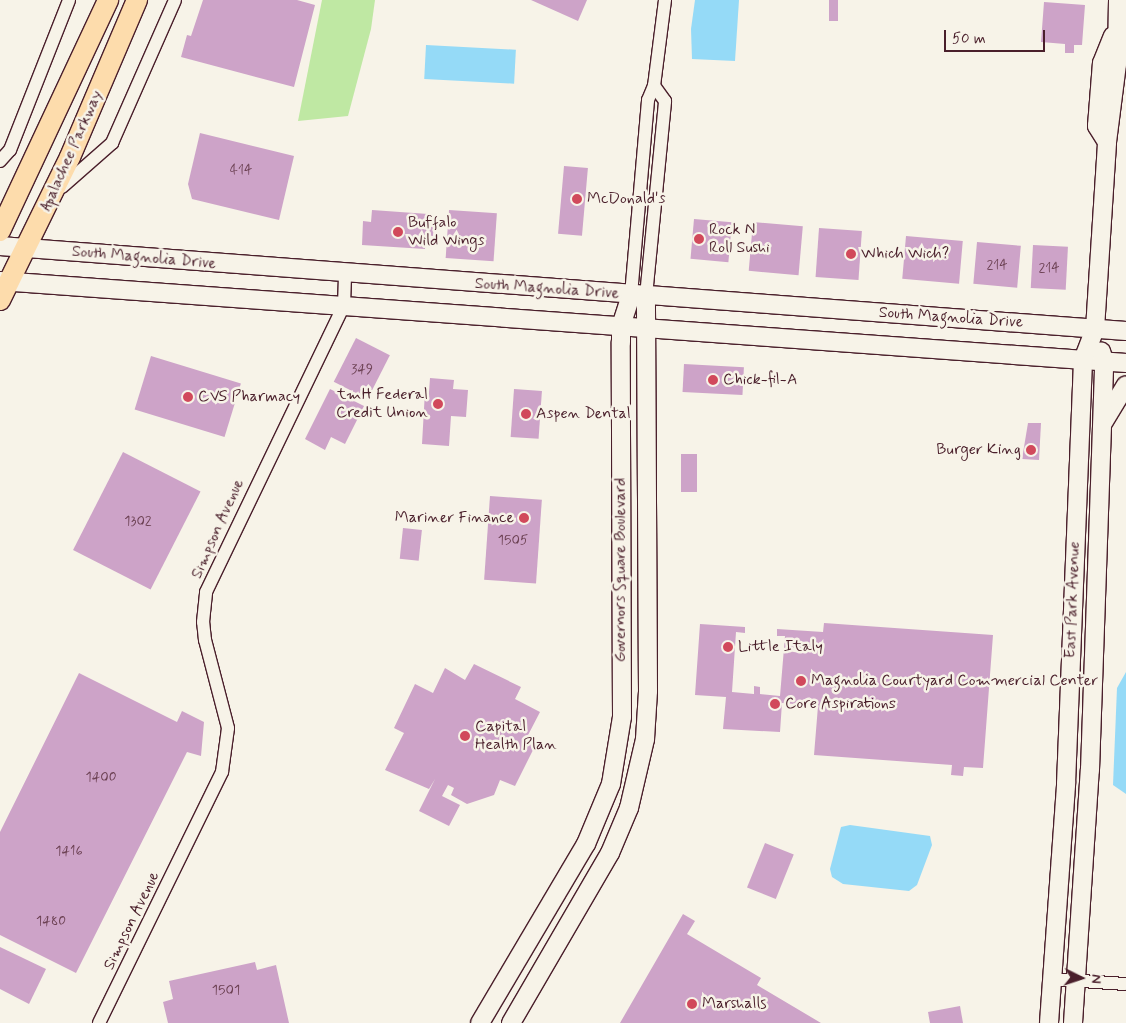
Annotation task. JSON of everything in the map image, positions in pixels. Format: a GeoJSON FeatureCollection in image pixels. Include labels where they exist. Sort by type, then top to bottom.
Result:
{"type":"FeatureCollection","features":[{"type":"Feature","properties":{"kind":"main road","name":"Apalachee Parkway"},"geometry":{"type":"LineString","coordinates":[[0,231],[108,0]]}},
{"type":"Feature","properties":{"kind":"main road","name":"Apalachee Parkway"},"geometry":{"type":"LineString","coordinates":[[0,300],[4,281],[26,248],[45,209],[137,0]]}},
{"type":"Feature","properties":{"kind":"main road","name":"East Park Avenue"},"geometry":{"type":"LineString","coordinates":[[1048,1023],[1066,784],[1083,360],[1095,329],[1107,142],[1122,64],[1116,30],[1118,0]]}},
{"type":"Feature","properties":{"kind":"main road","name":"East Park Avenue"},"geometry":{"type":"LineString","coordinates":[[1107,142],[1097,126],[1102,64],[1116,30]]}},
{"type":"Feature","properties":{"kind":"main road","name":"South Magnolia Drive"},"geometry":{"type":"LineString","coordinates":[[0,246],[345,275],[1126,331]]}},
{"type":"Feature","properties":{"kind":"main road","name":"South Magnolia Drive"},"geometry":{"type":"LineString","coordinates":[[4,281],[1126,362]]}},
{"type":"Feature","properties":{"kind":"main road","name":"Governors Square Boulevard"},"geometry":{"type":"LineString","coordinates":[[480,1023],[586,844],[610,784],[622,717],[621,326],[639,296]]}},
{"type":"Feature","properties":{"kind":"main road","name":"Governors Square Boulevard"},"geometry":{"type":"LineString","coordinates":[[511,1023],[610,853],[629,808],[645,739],[648,599],[648,327],[639,296]]}},
{"type":"Feature","properties":{"kind":"main road","name":"East Park Avenue"},"geometry":{"type":"LineString","coordinates":[[1073,1023],[1090,778],[1102,426],[1104,361],[1095,329]]}},
{"type":"Feature","properties":{"kind":"main road"},"geometry":{"type":"LineString","coordinates":[[1102,426],[1126,385]]}},
{"type":"Feature","properties":{"kind":"main road"},"geometry":{"type":"LineString","coordinates":[[622,598],[648,599]]}},
{"type":"Feature","properties":{"kind":"main road"},"geometry":{"type":"LineString","coordinates":[[604,799],[629,808]]}},
{"type":"Feature","properties":{"kind":"main road"},"geometry":{"type":"LineString","coordinates":[[508,975],[525,999]]}},
{"type":"Feature","properties":{"kind":"main road"},"geometry":{"type":"LineString","coordinates":[[497,995],[525,999]]}},
{"type":"Feature","properties":{"kind":"street"},"geometry":{"type":"LineString","coordinates":[[0,161],[9,154],[69,0]]}},
{"type":"Feature","properties":{"kind":"street"},"geometry":{"type":"LineString","coordinates":[[45,209],[72,176],[112,143],[175,0]]}},
{"type":"Feature","properties":{"kind":"street","name":"Governors Square Boulevard"},"geometry":{"type":"LineString","coordinates":[[639,296],[665,101],[654,86],[665,0]]}},
{"type":"Feature","properties":{"kind":"street","name":"Simpson Avenue"},"geometry":{"type":"LineString","coordinates":[[99,1023],[222,772],[228,728],[204,640],[203,622],[206,592],[344,305],[345,275]]}},
{"type":"Feature","properties":{"kind":"street"},"geometry":{"type":"LineString","coordinates":[[1052,979],[1126,984]]}},
{"type":"Feature","properties":{"kind":"green space"},"geometry":{"type":"Polygon","coordinates":[[[322,0],[375,0],[371,29],[348,116],[298,121],[322,0]]]}},
{"type":"Feature","properties":{"kind":"water"},"geometry":{"type":"Polygon","coordinates":[[[695,0],[739,0],[735,61],[692,59],[691,29],[695,0]]]}},
{"type":"Feature","properties":{"kind":"water"},"geometry":{"type":"Polygon","coordinates":[[[426,45],[516,50],[514,84],[424,79],[426,45]]]}},
{"type":"Feature","properties":{"kind":"water"},"geometry":{"type":"Polygon","coordinates":[[[1126,672],[1126,794],[1113,785],[1117,688],[1126,672]]]}},
{"type":"Feature","properties":{"kind":"water"},"geometry":{"type":"Polygon","coordinates":[[[850,825],[930,836],[932,845],[917,885],[909,891],[843,884],[832,877],[830,869],[841,827],[850,825]]]}},
{"type":"Feature","properties":{"kind":"building"},"geometry":{"type":"Polygon","coordinates":[[[203,0],[297,0],[315,5],[294,87],[181,57],[187,35],[191,36],[203,0]]]}},
{"type":"Feature","properties":{"kind":"building"},"geometry":{"type":"Polygon","coordinates":[[[531,0],[587,0],[578,21],[531,0]]]}},
{"type":"Feature","properties":{"kind":"building"},"geometry":{"type":"Polygon","coordinates":[[[829,0],[838,0],[838,21],[829,21],[829,0]]]}},
{"type":"Feature","properties":{"kind":"building"},"geometry":{"type":"Polygon","coordinates":[[[1044,2],[1085,5],[1082,45],[1074,45],[1074,53],[1065,53],[1065,44],[1041,42],[1044,2]]]}},
{"type":"Feature","properties":{"kind":"building"},"geometry":{"type":"Polygon","coordinates":[[[200,133],[294,156],[279,220],[192,199],[188,184],[200,133]]]}},
{"type":"Feature","properties":{"kind":"building"},"geometry":{"type":"Polygon","coordinates":[[[564,166],[588,168],[582,236],[558,234],[564,166]]]}},
{"type":"Feature","properties":{"kind":"building","name":"Buffalo Wild Wings"},"geometry":{"type":"Polygon","coordinates":[[[372,210],[428,214],[427,222],[434,223],[433,236],[426,235],[425,249],[362,245],[363,221],[371,222],[372,210]]]}},
{"type":"Feature","properties":{"kind":"building"},"geometry":{"type":"Polygon","coordinates":[[[449,210],[497,213],[494,261],[446,258],[449,210]]]}},
{"type":"Feature","properties":{"kind":"building"},"geometry":{"type":"Polygon","coordinates":[[[694,219],[732,222],[728,262],[691,259],[694,219]]]}},
{"type":"Feature","properties":{"kind":"building"},"geometry":{"type":"Polygon","coordinates":[[[753,222],[803,226],[799,275],[749,271],[753,222]]]}},
{"type":"Feature","properties":{"kind":"building"},"geometry":{"type":"Polygon","coordinates":[[[819,228],[862,231],[858,280],[816,277],[819,228]]]}},
{"type":"Feature","properties":{"kind":"building"},"geometry":{"type":"Polygon","coordinates":[[[906,236],[963,241],[959,284],[902,279],[906,236]]]}},
{"type":"Feature","properties":{"kind":"building"},"geometry":{"type":"Polygon","coordinates":[[[977,242],[1021,246],[1017,288],[973,284],[977,242]]]}},
{"type":"Feature","properties":{"kind":"building"},"geometry":{"type":"Polygon","coordinates":[[[1033,245],[1068,247],[1066,290],[1031,288],[1033,245]]]}},
{"type":"Feature","properties":{"kind":"building"},"geometry":{"type":"Polygon","coordinates":[[[356,338],[390,355],[368,399],[334,382],[356,338]]]}},
{"type":"Feature","properties":{"kind":"building","name":"CVS Pharmacy"},"geometry":{"type":"Polygon","coordinates":[[[151,356],[241,383],[225,437],[135,410],[151,356]]]}},
{"type":"Feature","properties":{"kind":"building","name":"Chick-fil-A"},"geometry":{"type":"Polygon","coordinates":[[[684,364],[744,367],[742,395],[683,392],[684,364]]]}},
{"type":"Feature","properties":{"kind":"building","name":"tmH Federal Credit Union"},"geometry":{"type":"Polygon","coordinates":[[[430,378],[454,380],[453,389],[468,390],[466,417],[451,416],[449,446],[422,444],[425,391],[429,392],[430,378]]]}},
{"type":"Feature","properties":{"kind":"building"},"geometry":{"type":"Polygon","coordinates":[[[330,389],[364,406],[345,444],[331,437],[325,450],[305,439],[330,389]]]}},
{"type":"Feature","properties":{"kind":"building","name":"Aspen Dental"},"geometry":{"type":"Polygon","coordinates":[[[514,389],[542,391],[539,439],[511,437],[514,389]]]}},
{"type":"Feature","properties":{"kind":"building","name":"Burger King"},"geometry":{"type":"Polygon","coordinates":[[[1028,423],[1041,423],[1039,460],[1022,459],[1028,423]]]}},
{"type":"Feature","properties":{"kind":"building"},"geometry":{"type":"Polygon","coordinates":[[[123,452],[201,491],[151,590],[73,550],[123,452]]]}},
{"type":"Feature","properties":{"kind":"building"},"geometry":{"type":"Polygon","coordinates":[[[681,454],[697,454],[697,492],[681,492],[681,454]]]}},
{"type":"Feature","properties":{"kind":"building"},"geometry":{"type":"Polygon","coordinates":[[[490,496],[542,500],[536,583],[484,580],[490,496]]]}},
{"type":"Feature","properties":{"kind":"building"},"geometry":{"type":"Polygon","coordinates":[[[403,528],[422,530],[419,561],[400,559],[403,528]]]}},
{"type":"Feature","properties":{"kind":"building"},"geometry":{"type":"Polygon","coordinates":[[[824,623],[993,635],[983,768],[964,767],[963,776],[951,775],[952,765],[814,755],[818,706],[782,703],[780,732],[723,729],[726,697],[695,695],[700,624],[745,627],[745,633],[736,632],[732,692],[754,694],[754,686],[760,687],[760,694],[780,696],[785,636],[777,636],[777,629],[823,632],[824,623]]]}},
{"type":"Feature","properties":{"kind":"building","name":"Capital Health Plan"},"geometry":{"type":"Polygon","coordinates":[[[474,664],[521,687],[515,699],[540,712],[526,739],[536,744],[515,786],[500,780],[494,795],[467,804],[451,795],[454,788],[448,785],[442,796],[460,805],[449,826],[419,811],[435,779],[429,789],[385,770],[404,733],[394,728],[415,684],[433,693],[445,668],[465,680],[474,664]]]}},
{"type":"Feature","properties":{"kind":"building"},"geometry":{"type":"Polygon","coordinates":[[[79,673],[177,722],[182,711],[204,722],[201,756],[187,752],[76,973],[0,935],[0,832],[79,673]]]}},
{"type":"Feature","properties":{"kind":"building"},"geometry":{"type":"Polygon","coordinates":[[[765,843],[794,855],[776,899],[747,888],[765,843]]]}},
{"type":"Feature","properties":{"kind":"building"},"geometry":{"type":"Polygon","coordinates":[[[683,914],[695,921],[687,934],[761,978],[757,985],[821,1023],[620,1023],[683,914]]]}},
{"type":"Feature","properties":{"kind":"building"},"geometry":{"type":"Polygon","coordinates":[[[0,947],[46,969],[29,1004],[0,989],[0,947]]]}},
{"type":"Feature","properties":{"kind":"building"},"geometry":{"type":"Polygon","coordinates":[[[255,962],[257,970],[276,965],[289,1023],[168,1023],[163,1002],[173,999],[169,981],[255,962]]]}},
{"type":"Feature","properties":{"kind":"building"},"geometry":{"type":"Polygon","coordinates":[[[960,1006],[963,1023],[930,1023],[928,1012],[960,1006]]]}},
{"type":"Feature","properties":{"kind":"place","name":"McDonald's"},"geometry":{"type":"Point","coordinates":[577,199]}},
{"type":"Feature","properties":{"kind":"place","name":"Buffalo Wild Wings"},"geometry":{"type":"Point","coordinates":[398,232]}},
{"type":"Feature","properties":{"kind":"place","name":"Rock N Roll Sushi"},"geometry":{"type":"Point","coordinates":[699,239]}},
{"type":"Feature","properties":{"kind":"place","name":"Which Wich?"},"geometry":{"type":"Point","coordinates":[851,254]}},
{"type":"Feature","properties":{"kind":"place","name":"Chick-fil-A"},"geometry":{"type":"Point","coordinates":[713,380]}},
{"type":"Feature","properties":{"kind":"place","name":"CVS Pharmacy"},"geometry":{"type":"Point","coordinates":[188,397]}},
{"type":"Feature","properties":{"kind":"place","name":"tmH Federal Credit Union"},"geometry":{"type":"Point","coordinates":[438,404]}},
{"type":"Feature","properties":{"kind":"place","name":"Aspen Dental"},"geometry":{"type":"Point","coordinates":[526,414]}},
{"type":"Feature","properties":{"kind":"place","name":"Burger King"},"geometry":{"type":"Point","coordinates":[1031,450]}},
{"type":"Feature","properties":{"kind":"place","name":"Mariner Finance"},"geometry":{"type":"Point","coordinates":[524,518]}},
{"type":"Feature","properties":{"kind":"place","name":"Little Italy"},"geometry":{"type":"Point","coordinates":[728,647]}},
{"type":"Feature","properties":{"kind":"place","name":"Magnolia Courtyard Commercial Center"},"geometry":{"type":"Point","coordinates":[801,681]}},
{"type":"Feature","properties":{"kind":"place","name":"Core Aspirations"},"geometry":{"type":"Point","coordinates":[775,704]}},
{"type":"Feature","properties":{"kind":"place","name":"Capital Health Plan"},"geometry":{"type":"Point","coordinates":[465,736]}},
{"type":"Feature","properties":{"kind":"place","name":"Marshalls"},"geometry":{"type":"Point","coordinates":[692,1004]}}]}
